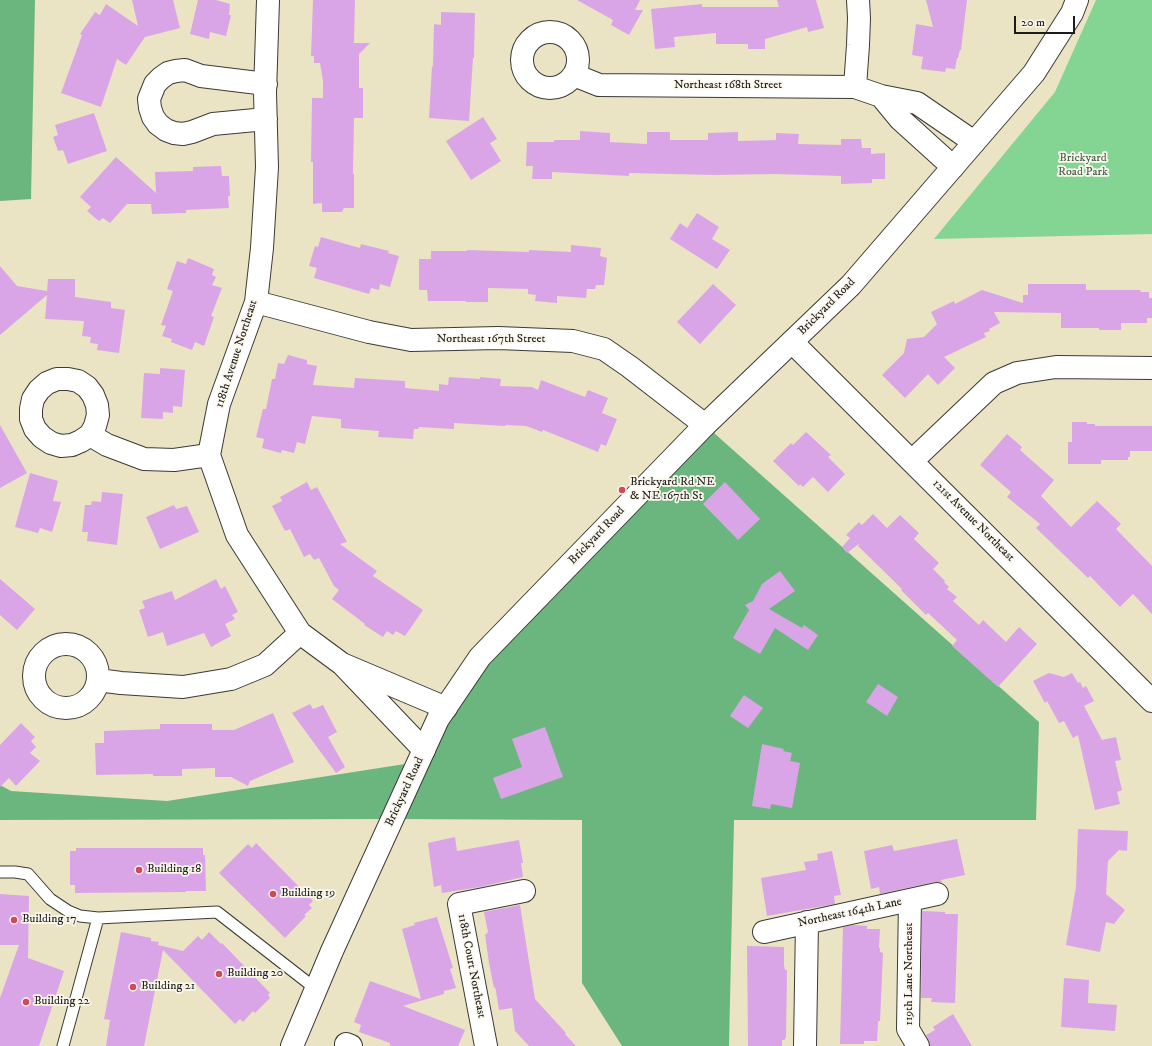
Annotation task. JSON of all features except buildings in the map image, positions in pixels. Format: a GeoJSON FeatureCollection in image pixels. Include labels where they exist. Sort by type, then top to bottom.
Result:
{"type":"FeatureCollection","features":[{"type":"Feature","properties":{"kind":"street","name":"118th Avenue Northeast"},"geometry":{"type":"LineString","coordinates":[[209,454],[219,404],[256,302],[262,248],[267,168],[266,84],[268,0]]}},
{"type":"Feature","properties":{"kind":"street"},"geometry":{"type":"LineString","coordinates":[[854,87],[858,45],[858,0]]}},
{"type":"Feature","properties":{"kind":"street","name":"Brickyard Road"},"geometry":{"type":"LineString","coordinates":[[292,1046],[332,951],[438,719],[480,657],[705,424],[851,285],[1034,73],[1072,12],[1077,0]]}},
{"type":"Feature","properties":{"kind":"street"},"geometry":{"type":"LineString","coordinates":[[266,84],[201,76],[184,70],[176,71],[168,73],[155,84],[149,99],[150,108],[155,121],[166,130],[174,133],[183,134],[192,132],[213,124],[266,119]]}},
{"type":"Feature","properties":{"kind":"street","name":"Northeast 168th Street"},"geometry":{"type":"LineString","coordinates":[[574,75],[599,85],[854,87],[881,96],[917,103],[974,142]]}},
{"type":"Feature","properties":{"kind":"street"},"geometry":{"type":"LineString","coordinates":[[881,96],[900,119],[953,167]]}},
{"type":"Feature","properties":{"kind":"street","name":"Northeast 167th Street"},"geometry":{"type":"LineString","coordinates":[[256,302],[369,332],[412,340],[498,338],[573,341],[604,349],[705,424]]}},
{"type":"Feature","properties":{"kind":"street","name":"121st Avenue Northeast"},"geometry":{"type":"LineString","coordinates":[[792,342],[1152,702]]}},
{"type":"Feature","properties":{"kind":"street"},"geometry":{"type":"LineString","coordinates":[[912,461],[994,383],[1017,373],[1056,367],[1152,368]]}},
{"type":"Feature","properties":{"kind":"street"},"geometry":{"type":"LineString","coordinates":[[90,435],[107,445],[144,459],[174,460],[209,454],[237,535],[300,633],[342,664],[424,750]]}},
{"type":"Feature","properties":{"kind":"street"},"geometry":{"type":"LineString","coordinates":[[98,680],[183,687],[231,678],[265,665],[300,633]]}},
{"type":"Feature","properties":{"kind":"street"},"geometry":{"type":"LineString","coordinates":[[342,664],[446,708]]}},
{"type":"Feature","properties":{"kind":"street","name":"118th Court Northeast"},"geometry":{"type":"LineString","coordinates":[[486,1046],[459,904],[524,891]]}},
{"type":"Feature","properties":{"kind":"street","name":"Northeast 164th Lane"},"geometry":{"type":"LineString","coordinates":[[764,932],[937,894]]}},
{"type":"Feature","properties":{"kind":"street","name":"119th Lane Northeast"},"geometry":{"type":"LineString","coordinates":[[910,900],[908,1029],[918,1046]]}},
{"type":"Feature","properties":{"kind":"street"},"geometry":{"type":"LineString","coordinates":[[805,1046],[807,922]]}},
{"type":"Feature","properties":{"kind":"lane"},"geometry":{"type":"LineString","coordinates":[[0,872],[28,874],[50,899],[68,911],[80,916],[98,918],[218,912],[316,989]]}},
{"type":"Feature","properties":{"kind":"lane"},"geometry":{"type":"LineString","coordinates":[[63,1046],[98,918]]}},
{"type":"Feature","properties":{"kind":"green space"},"geometry":{"type":"Polygon","coordinates":[[[0,0],[35,0],[31,199],[0,201],[0,0]]]}},
{"type":"Feature","properties":{"kind":"green space","name":"Brickyard Road Park"},"geometry":{"type":"Polygon","coordinates":[[[1096,0],[1152,0],[1152,234],[934,239],[1055,92],[1096,0]]]}},
{"type":"Feature","properties":{"kind":"green space"},"geometry":{"type":"Polygon","coordinates":[[[705,425],[1039,722],[1036,820],[734,820],[729,1046],[622,1046],[582,983],[582,820],[0,820],[0,785],[11,791],[167,801],[418,762],[438,719],[705,425]]]}},
{"type":"Feature","properties":{"kind":"place","name":"Brickyard Rd NE & NE 167th St"},"geometry":{"type":"Point","coordinates":[622,490]}},
{"type":"Feature","properties":{"kind":"place","name":"Building 18"},"geometry":{"type":"Point","coordinates":[139,870]}},
{"type":"Feature","properties":{"kind":"place","name":"Building 19"},"geometry":{"type":"Point","coordinates":[273,894]}},
{"type":"Feature","properties":{"kind":"place","name":"Building 17"},"geometry":{"type":"Point","coordinates":[14,920]}},
{"type":"Feature","properties":{"kind":"place","name":"Building 20"},"geometry":{"type":"Point","coordinates":[219,974]}},
{"type":"Feature","properties":{"kind":"place","name":"Building 21"},"geometry":{"type":"Point","coordinates":[133,987]}},
{"type":"Feature","properties":{"kind":"place","name":"Building 22"},"geometry":{"type":"Point","coordinates":[26,1002]}}]}
